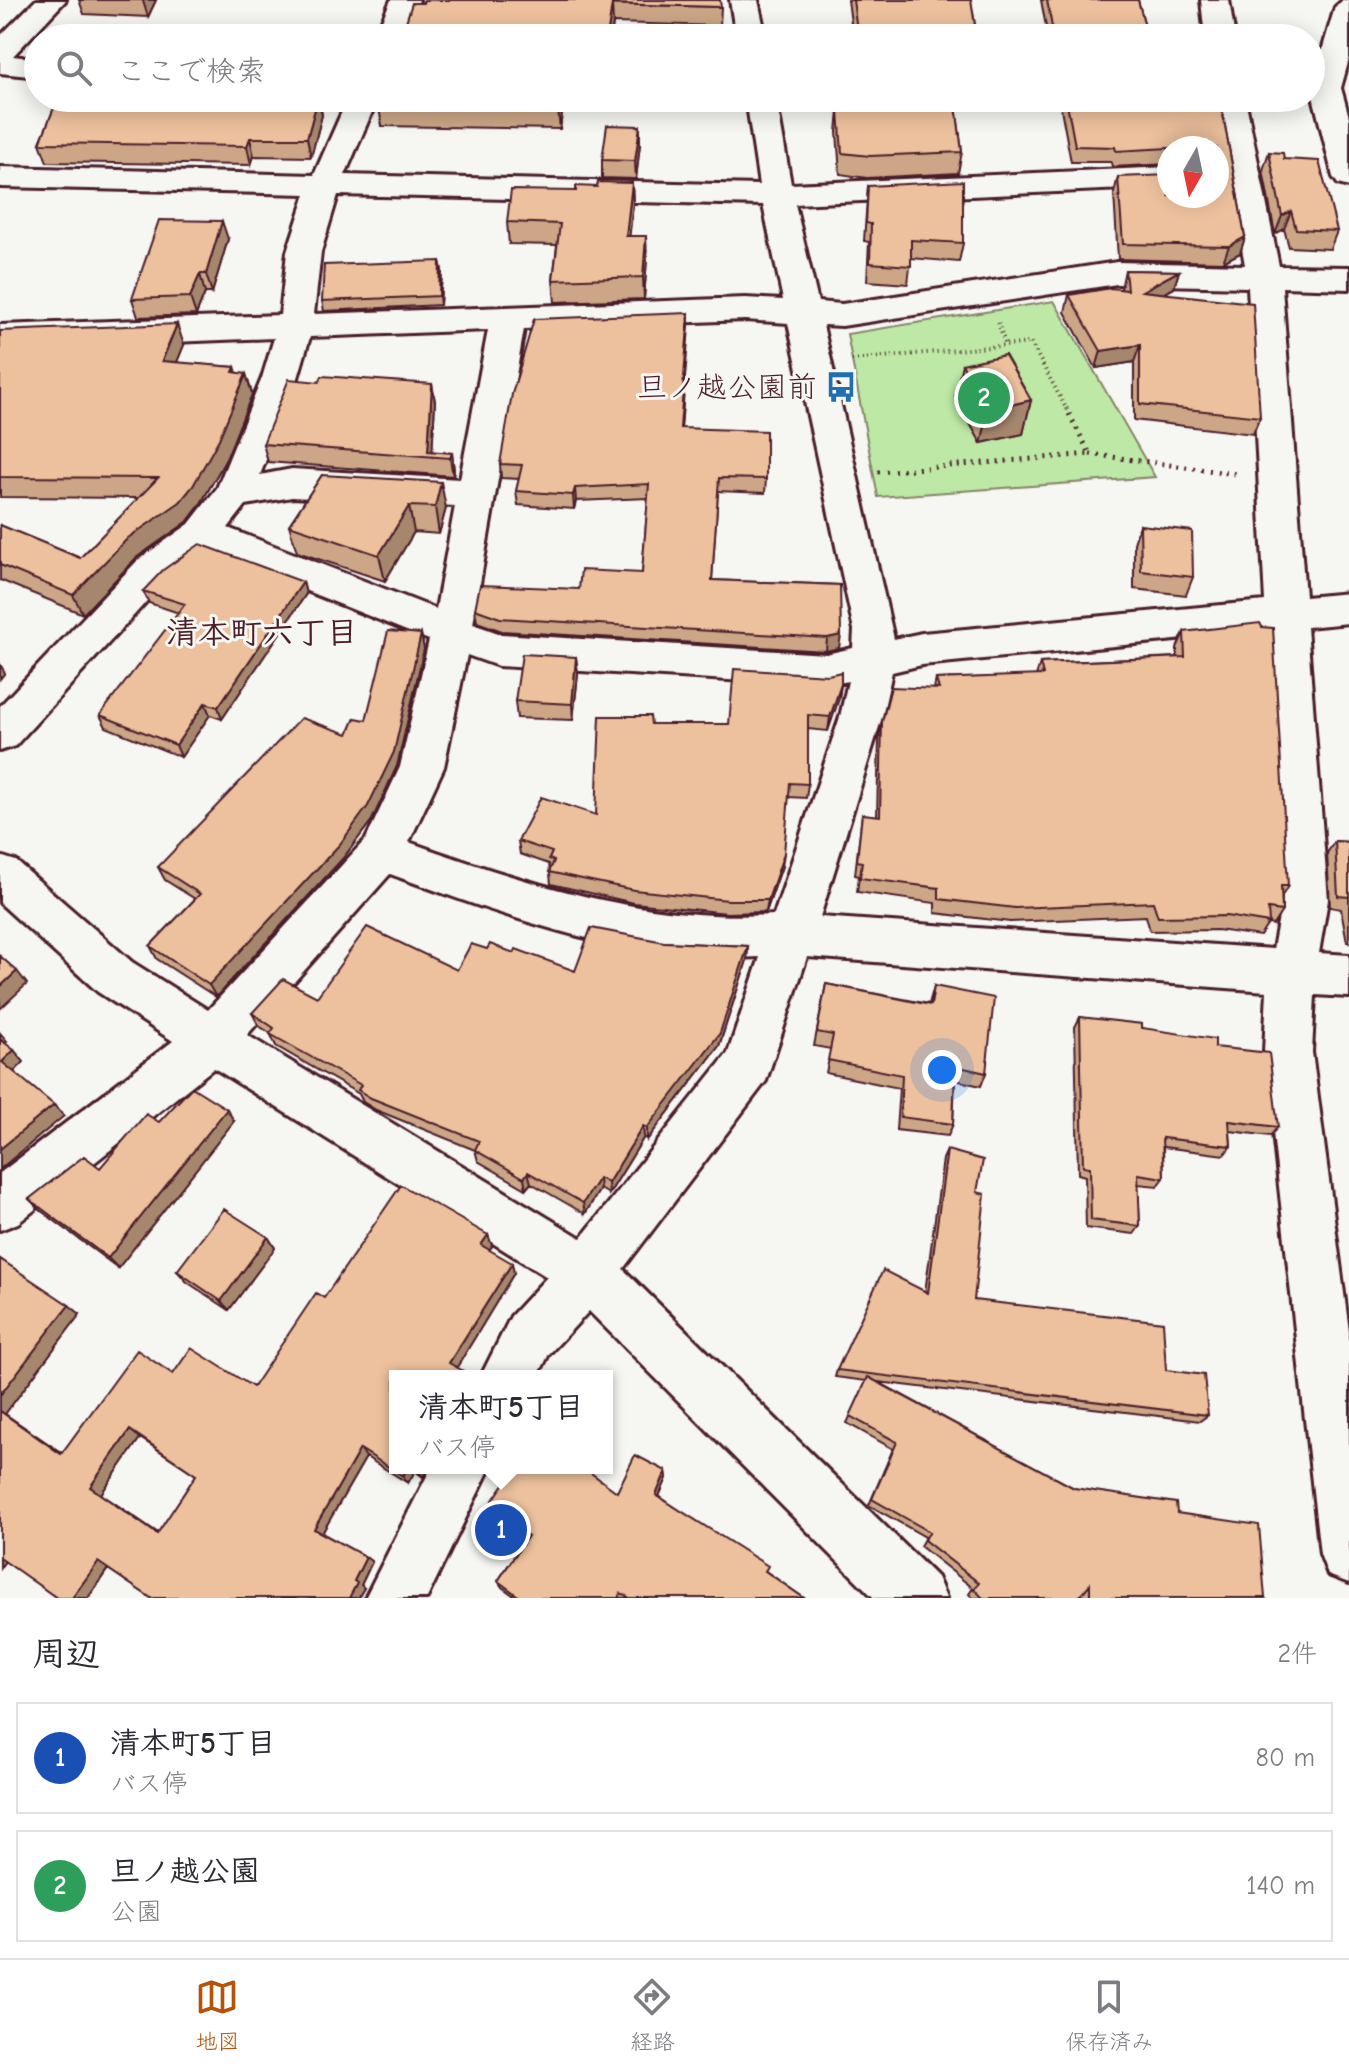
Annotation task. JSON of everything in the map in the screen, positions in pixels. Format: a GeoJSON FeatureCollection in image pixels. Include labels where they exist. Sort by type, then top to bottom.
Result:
{"type":"FeatureCollection","features":[{"type":"Feature","properties":{"kind":"street"},"geometry":{"type":"LineString","coordinates":[[28,24],[52,0]]}},
{"type":"Feature","properties":{"kind":"street"},"geometry":{"type":"LineString","coordinates":[[395,24],[405,0]]}},
{"type":"Feature","properties":{"kind":"street"},"geometry":{"type":"LineString","coordinates":[[744,0],[748,24]]}},
{"type":"Feature","properties":{"kind":"street"},"geometry":{"type":"LineString","coordinates":[[1215,0],[1218,24]]}},
{"type":"Feature","properties":{"kind":"street"},"geometry":{"type":"LineString","coordinates":[[1349,7],[1326,88],[1349,177]]}},
{"type":"Feature","properties":{"kind":"street"},"geometry":{"type":"LineString","coordinates":[[0,53],[24,29]]}},
{"type":"Feature","properties":{"kind":"street"},"geometry":{"type":"LineString","coordinates":[[0,64],[24,67]]}},
{"type":"Feature","properties":{"kind":"street"},"geometry":{"type":"LineString","coordinates":[[0,734],[152,570],[203,534],[234,493],[280,378],[296,323],[304,252],[325,185],[357,112]]}},
{"type":"Feature","properties":{"kind":"street"},"geometry":{"type":"LineString","coordinates":[[512,1370],[530,1335],[588,1272],[749,1065],[861,717],[874,659],[874,630],[777,195],[763,112]]}},
{"type":"Feature","properties":{"kind":"street"},"geometry":{"type":"LineString","coordinates":[[1230,112],[1230,174],[1264,276],[1305,900],[1292,973],[1288,1052],[1349,1554]]}},
{"type":"Feature","properties":{"kind":"street"},"geometry":{"type":"LineString","coordinates":[[0,177],[777,195],[1157,178]]}},
{"type":"Feature","properties":{"kind":"street"},"geometry":{"type":"LineString","coordinates":[[0,337],[296,323],[745,309],[842,315],[1117,273],[1349,278]]}},
{"type":"Feature","properties":{"kind":"street"},"geometry":{"type":"LineString","coordinates":[[0,1205],[212,1040],[382,852],[422,767],[451,635],[508,318]]}},
{"type":"Feature","properties":{"kind":"street"},"geometry":{"type":"LineString","coordinates":[[234,493],[292,483],[477,494]]}},
{"type":"Feature","properties":{"kind":"street"},"geometry":{"type":"LineString","coordinates":[[203,534],[451,635],[498,650],[826,670],[922,649],[1349,608]]}},
{"type":"Feature","properties":{"kind":"street"},"geometry":{"type":"LineString","coordinates":[[382,852],[508,897],[618,925],[725,937],[792,935],[1349,976]]}},
{"type":"Feature","properties":{"kind":"street"},"geometry":{"type":"LineString","coordinates":[[0,875],[115,977],[588,1272],[916,1598]]}},
{"type":"Feature","properties":{"kind":"street"},"geometry":{"type":"LineString","coordinates":[[395,1598],[459,1474]]}},
{"type":"Feature","properties":{"kind":"path"},"geometry":{"type":"LineString","coordinates":[[815,363],[1031,343],[1090,454]]}},
{"type":"Feature","properties":{"kind":"path"},"geometry":{"type":"LineString","coordinates":[[841,475],[1090,454],[1276,480]]}},
{"type":"Feature","properties":{"kind":"green space"},"geometry":{"type":"Polygon","coordinates":[[[1054,301],[1155,477],[878,497],[847,334],[1054,301]]]}},
{"type":"Feature","properties":{"kind":"building"},"geometry":{"type":"Polygon","coordinates":[[[424,0],[720,0],[721,7],[612,4],[609,24],[405,24],[412,3],[423,3],[424,0]]]}},
{"type":"Feature","properties":{"kind":"building"},"geometry":{"type":"Polygon","coordinates":[[[853,0],[971,0],[975,24],[856,24],[853,0]]]}},
{"type":"Feature","properties":{"kind":"building"},"geometry":{"type":"Polygon","coordinates":[[[1047,0],[1138,0],[1144,24],[1051,24],[1047,0]]]}},
{"type":"Feature","properties":{"kind":"building"},"geometry":{"type":"Polygon","coordinates":[[[52,112],[314,112],[307,138],[250,138],[247,146],[40,143],[52,112]]]}},
{"type":"Feature","properties":{"kind":"building"},"geometry":{"type":"Polygon","coordinates":[[[839,112],[957,112],[962,152],[870,156],[842,153],[839,112]]]}},
{"type":"Feature","properties":{"kind":"building"},"geometry":{"type":"Polygon","coordinates":[[[1069,112],[1223,112],[1227,136],[1157,136],[1157,149],[1116,151],[1115,147],[1075,146],[1069,112]]]}},
{"type":"Feature","properties":{"kind":"building"},"geometry":{"type":"Polygon","coordinates":[[[607,125],[640,126],[635,161],[602,160],[607,125]]]}},
{"type":"Feature","properties":{"kind":"building"},"geometry":{"type":"Polygon","coordinates":[[[1229,148],[1245,237],[1229,246],[1123,244],[1118,177],[1157,175],[1157,208],[1229,208],[1229,148]]]}},
{"type":"Feature","properties":{"kind":"building"},"geometry":{"type":"Polygon","coordinates":[[[1269,152],[1283,153],[1284,159],[1319,161],[1337,231],[1296,229],[1291,211],[1282,216],[1269,152]]]}},
{"type":"Feature","properties":{"kind":"building"},"geometry":{"type":"Polygon","coordinates":[[[963,181],[963,243],[911,240],[911,266],[870,263],[871,224],[866,223],[868,186],[963,181]]]}},
{"type":"Feature","properties":{"kind":"building"},"geometry":{"type":"Polygon","coordinates":[[[598,182],[632,183],[626,236],[646,236],[643,277],[553,280],[560,224],[507,222],[511,190],[576,191],[576,186],[597,187],[598,182]]]}},
{"type":"Feature","properties":{"kind":"building"},"geometry":{"type":"Polygon","coordinates":[[[159,220],[222,221],[206,274],[200,274],[190,297],[132,299],[159,220]]]}},
{"type":"Feature","properties":{"kind":"building"},"geometry":{"type":"Polygon","coordinates":[[[440,261],[439,296],[322,301],[324,265],[440,261]]]}},
{"type":"Feature","properties":{"kind":"building"},"geometry":{"type":"Polygon","coordinates":[[[1125,270],[1179,271],[1142,291],[1253,303],[1260,417],[1140,404],[1140,345],[1101,351],[1069,295],[1111,288],[1127,290],[1125,270]]]}},
{"type":"Feature","properties":{"kind":"building"},"geometry":{"type":"Polygon","coordinates":[[[689,313],[680,428],[766,431],[766,479],[719,478],[712,580],[840,585],[841,635],[827,638],[500,618],[475,609],[480,585],[579,589],[581,570],[642,573],[649,484],[575,488],[573,495],[516,491],[522,465],[500,464],[512,394],[534,319],[689,313]]]}},
{"type":"Feature","properties":{"kind":"building"},"geometry":{"type":"Polygon","coordinates":[[[177,324],[162,361],[235,367],[233,372],[246,374],[219,439],[193,486],[180,502],[128,538],[73,595],[0,565],[0,525],[80,558],[158,478],[0,477],[0,331],[177,324]]]}},
{"type":"Feature","properties":{"kind":"building"},"geometry":{"type":"Polygon","coordinates":[[[1005,355],[1031,400],[989,410],[962,364],[1005,355]]]}},
{"type":"Feature","properties":{"kind":"building"},"geometry":{"type":"Polygon","coordinates":[[[322,376],[432,384],[428,451],[452,453],[450,458],[263,444],[289,379],[319,382],[322,376]]]}},
{"type":"Feature","properties":{"kind":"building"},"geometry":{"type":"Polygon","coordinates":[[[322,475],[441,482],[435,507],[409,506],[379,555],[289,525],[322,475]]]}},
{"type":"Feature","properties":{"kind":"building"},"geometry":{"type":"Polygon","coordinates":[[[1140,525],[1192,531],[1193,577],[1141,571],[1140,525]]]}},
{"type":"Feature","properties":{"kind":"building"},"geometry":{"type":"Polygon","coordinates":[[[200,544],[303,582],[218,707],[205,703],[176,745],[100,715],[185,604],[143,591],[163,570],[200,544]]]}},
{"type":"Feature","properties":{"kind":"building"},"geometry":{"type":"Polygon","coordinates":[[[1260,623],[1262,627],[1273,628],[1288,886],[1281,886],[1282,911],[1268,909],[1269,923],[1226,916],[1158,917],[1153,902],[1015,908],[939,899],[939,888],[860,878],[862,862],[857,861],[862,814],[880,816],[882,722],[891,687],[939,689],[936,679],[1043,675],[1040,663],[1185,657],[1184,632],[1260,623]]]}},
{"type":"Feature","properties":{"kind":"building"},"geometry":{"type":"Polygon","coordinates":[[[388,631],[421,634],[394,752],[368,806],[340,844],[209,985],[150,946],[200,894],[158,867],[301,718],[348,734],[355,718],[366,720],[388,631]]]}},
{"type":"Feature","properties":{"kind":"building"},"geometry":{"type":"Polygon","coordinates":[[[522,654],[576,657],[572,704],[515,701],[522,654]]]}},
{"type":"Feature","properties":{"kind":"building"},"geometry":{"type":"Polygon","coordinates":[[[734,669],[828,675],[841,672],[841,684],[830,717],[808,715],[808,784],[790,783],[784,853],[768,900],[728,900],[634,890],[549,872],[554,861],[549,859],[552,852],[518,841],[541,797],[596,815],[600,716],[650,716],[651,724],[729,724],[734,669]]]}},
{"type":"Feature","properties":{"kind":"building"},"geometry":{"type":"Polygon","coordinates":[[[1335,841],[1349,842],[1349,897],[1338,896],[1335,841]]]}},
{"type":"Feature","properties":{"kind":"building"},"geometry":{"type":"Polygon","coordinates":[[[367,927],[457,970],[471,944],[487,949],[490,944],[514,953],[516,949],[575,971],[591,928],[664,942],[748,946],[720,1033],[647,1128],[643,1126],[608,1183],[599,1178],[583,1203],[528,1172],[524,1178],[475,1150],[479,1141],[371,1098],[358,1090],[361,1085],[270,1034],[274,1028],[252,1013],[283,979],[317,997],[367,927]]]}},
{"type":"Feature","properties":{"kind":"building"},"geometry":{"type":"Polygon","coordinates":[[[0,956],[17,971],[0,987],[0,956]]]}},
{"type":"Feature","properties":{"kind":"building"},"geometry":{"type":"Polygon","coordinates":[[[826,984],[931,1005],[934,986],[994,998],[986,1073],[955,1066],[953,1124],[900,1117],[902,1075],[828,1060],[833,1035],[817,1032],[826,984]]]}},
{"type":"Feature","properties":{"kind":"building"},"geometry":{"type":"Polygon","coordinates":[[[1080,1017],[1142,1024],[1142,1028],[1215,1039],[1215,1047],[1269,1053],[1278,1127],[1229,1121],[1231,1146],[1162,1138],[1164,1178],[1138,1174],[1140,1226],[1091,1220],[1090,1167],[1083,1166],[1080,1017]]]}},
{"type":"Feature","properties":{"kind":"building"},"geometry":{"type":"Polygon","coordinates":[[[0,1039],[14,1050],[2,1062],[54,1105],[0,1149],[0,1039]]]}},
{"type":"Feature","properties":{"kind":"building"},"geometry":{"type":"Polygon","coordinates":[[[192,1087],[227,1109],[108,1258],[29,1199],[84,1156],[100,1168],[146,1114],[159,1122],[192,1087]]]}},
{"type":"Feature","properties":{"kind":"building"},"geometry":{"type":"Polygon","coordinates":[[[947,1150],[983,1160],[977,1192],[985,1194],[974,1300],[1163,1322],[1166,1370],[1204,1375],[1208,1415],[837,1370],[883,1270],[928,1293],[947,1150]]]}},
{"type":"Feature","properties":{"kind":"building"},"geometry":{"type":"Polygon","coordinates":[[[401,1185],[488,1235],[481,1245],[512,1263],[449,1363],[461,1370],[389,1370],[389,1467],[360,1449],[314,1529],[366,1557],[349,1598],[151,1598],[98,1562],[72,1598],[57,1598],[0,1558],[0,1411],[61,1454],[137,1350],[173,1374],[191,1348],[253,1387],[316,1293],[324,1298],[401,1185]],[[130,1430],[90,1487],[157,1534],[196,1475],[130,1430]]]}},
{"type":"Feature","properties":{"kind":"building"},"geometry":{"type":"Polygon","coordinates":[[[224,1209],[268,1237],[221,1301],[177,1271],[224,1209]]]}},
{"type":"Feature","properties":{"kind":"building"},"geometry":{"type":"Polygon","coordinates":[[[0,1259],[69,1305],[0,1395],[0,1259]]]}},
{"type":"Feature","properties":{"kind":"building"},"geometry":{"type":"Polygon","coordinates":[[[868,1377],[1074,1488],[1176,1503],[1177,1513],[1259,1525],[1265,1598],[1090,1598],[1090,1584],[1078,1598],[983,1598],[974,1589],[979,1583],[924,1540],[930,1532],[872,1499],[897,1442],[850,1416],[868,1377]]]}},
{"type":"Feature","properties":{"kind":"building"},"geometry":{"type":"Polygon","coordinates":[[[635,1455],[666,1471],[656,1495],[768,1566],[765,1571],[804,1598],[630,1598],[621,1593],[618,1598],[521,1598],[498,1581],[528,1536],[489,1506],[511,1474],[592,1474],[617,1492],[635,1455]]]}},
{"type":"Feature","properties":{"kind":"place","name":"旦ノ越公園前"},"geometry":{"type":"Point","coordinates":[841,387]}},
{"type":"Feature","properties":{"kind":"place","name":"旦ノ越公園"},"geometry":{"type":"Point","coordinates":[984,398]}},
{"type":"Feature","properties":{"kind":"place","name":"清本町5丁目"},"geometry":{"type":"Point","coordinates":[501,1530]}},
{"type":"Feature","properties":{"kind":"district","name":"清本町六丁目"},"geometry":{"type":"Point","coordinates":[262,632]}}]}
